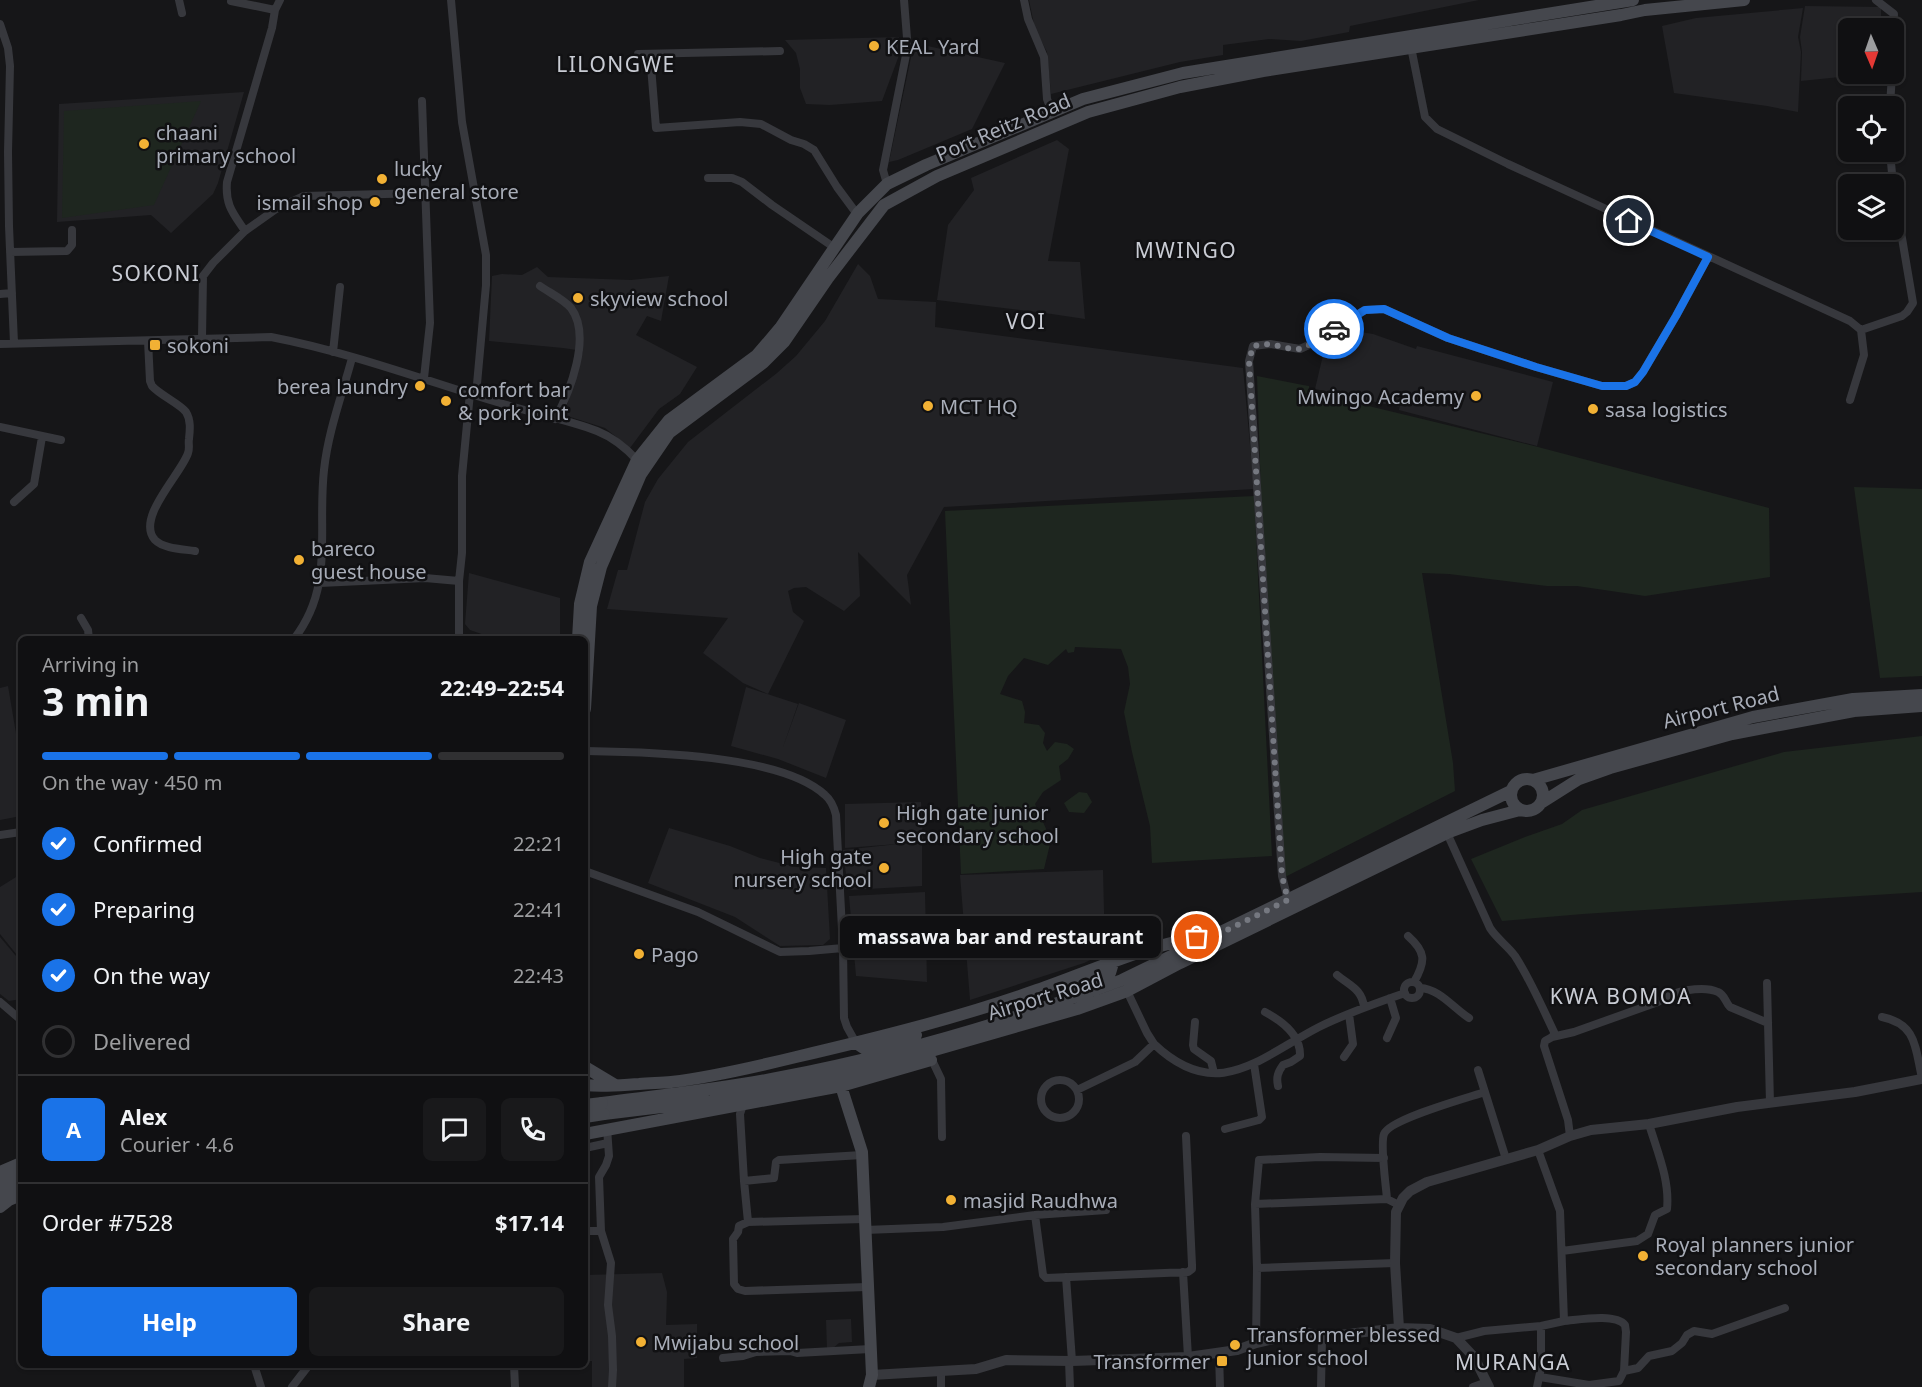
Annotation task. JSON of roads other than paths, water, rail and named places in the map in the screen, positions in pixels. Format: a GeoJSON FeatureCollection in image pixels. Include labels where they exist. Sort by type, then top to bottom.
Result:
{"type":"FeatureCollection","features":[{"type":"Feature","properties":{"kind":"main road"},"geometry":{"type":"LineString","coordinates":[[578,636],[580,604],[590,562],[637,460],[669,420],[758,355],[780,328],[858,213],[887,184],[926,165],[1083,99],[1182,73],[1633,0]]}},
{"type":"Feature","properties":{"kind":"main road","name":"Port Reitz Road"},"geometry":{"type":"LineString","coordinates":[[588,658],[591,606],[601,567],[641,474],[669,433],[763,363],[784,342],[828,278],[884,205],[937,176],[1088,112],[1192,85],[1648,5],[1744,0]]}},
{"type":"Feature","properties":{"kind":"main road","name":"Airport Road"},"geometry":{"type":"LineString","coordinates":[[1533,780],[1753,717],[1853,699],[1922,695]]}},
{"type":"Feature","properties":{"kind":"main road","name":"Airport Road"},"geometry":{"type":"LineString","coordinates":[[1541,803],[1579,779],[1714,738],[1755,728],[1854,711],[1922,706]]}},
{"type":"Feature","properties":{"kind":"main road"},"geometry":{"type":"LineString","coordinates":[[1524,778],[1533,780],[1540,785],[1543,799],[1534,810],[1520,810],[1511,800],[1511,790],[1524,778]]}},
{"type":"Feature","properties":{"kind":"main road","name":"Airport Road"},"geometry":{"type":"LineString","coordinates":[[588,1117],[711,1101],[829,1072],[1076,997],[1122,980],[1219,934],[1511,790]]}},
{"type":"Feature","properties":{"kind":"main road","name":"Airport Road"},"geometry":{"type":"LineString","coordinates":[[588,1105],[893,1062],[1077,1009],[1127,990],[1447,833],[1482,820],[1520,810]]}},
{"type":"Feature","properties":{"kind":"main road"},"geometry":{"type":"LineString","coordinates":[[588,1085],[616,1086],[697,1078],[856,1043],[971,1011],[1174,941],[1219,934]]}},
{"type":"Feature","properties":{"kind":"main road"},"geometry":{"type":"LineString","coordinates":[[588,1133],[841,1086],[932,1060],[961,1043]]}},
{"type":"Feature","properties":{"kind":"main road"},"geometry":{"type":"LineString","coordinates":[[588,1069],[616,1086]]}},
{"type":"Feature","properties":{"kind":"main road"},"geometry":{"type":"LineString","coordinates":[[841,1086],[862,1155],[871,1381]]}},
{"type":"Feature","properties":{"kind":"main road"},"geometry":{"type":"LineString","coordinates":[[588,1100],[591,1116],[588,1125]]}},
{"type":"Feature","properties":{"kind":"main road"},"geometry":{"type":"LineString","coordinates":[[0,1172],[18,1164]]}},
{"type":"Feature","properties":{"kind":"main road"},"geometry":{"type":"LineString","coordinates":[[0,1182],[18,1173]]}},
{"type":"Feature","properties":{"kind":"main road"},"geometry":{"type":"LineString","coordinates":[[0,1194],[18,1185]]}},
{"type":"Feature","properties":{"kind":"main road"},"geometry":{"type":"LineString","coordinates":[[0,1206],[18,1196]]}},
{"type":"Feature","properties":{"kind":"street"},"geometry":{"type":"LineString","coordinates":[[178,0],[182,13]]}},
{"type":"Feature","properties":{"kind":"street"},"geometry":{"type":"LineString","coordinates":[[245,231],[228,206],[226,182],[275,10],[280,0]]}},
{"type":"Feature","properties":{"kind":"street"},"geometry":{"type":"LineString","coordinates":[[452,0],[462,122],[486,255],[486,285],[462,476],[459,636]]}},
{"type":"Feature","properties":{"kind":"street"},"geometry":{"type":"LineString","coordinates":[[887,184],[883,170],[906,54],[904,0]]}},
{"type":"Feature","properties":{"kind":"street"},"geometry":{"type":"LineString","coordinates":[[1024,0],[1028,20],[1044,57],[1047,99],[1052,112]]}},
{"type":"Feature","properties":{"kind":"street"},"geometry":{"type":"LineString","coordinates":[[1876,0],[1894,14],[1894,18]]}},
{"type":"Feature","properties":{"kind":"street"},"geometry":{"type":"LineString","coordinates":[[231,1],[275,10]]}},
{"type":"Feature","properties":{"kind":"street"},"geometry":{"type":"LineString","coordinates":[[0,24],[4,50],[10,66],[8,152],[14,343]]}},
{"type":"Feature","properties":{"kind":"street"},"geometry":{"type":"LineString","coordinates":[[1411,47],[1425,117],[1437,129],[1708,257],[1850,321],[1861,330],[1863,355],[1850,400]]}},
{"type":"Feature","properties":{"kind":"street"},"geometry":{"type":"LineString","coordinates":[[638,54],[780,51]]}},
{"type":"Feature","properties":{"kind":"street"},"geometry":{"type":"LineString","coordinates":[[650,54],[656,128],[740,122],[761,124],[814,150],[837,187],[858,213]]}},
{"type":"Feature","properties":{"kind":"street"},"geometry":{"type":"LineString","coordinates":[[422,101],[430,324],[424,378]]}},
{"type":"Feature","properties":{"kind":"street"},"geometry":{"type":"LineString","coordinates":[[708,178],[732,178],[742,182],[835,248]]}},
{"type":"Feature","properties":{"kind":"street"},"geometry":{"type":"LineString","coordinates":[[202,338],[203,276],[245,231],[276,209],[304,196],[425,193]]}},
{"type":"Feature","properties":{"kind":"street"},"geometry":{"type":"LineString","coordinates":[[10,252],[67,251],[72,245],[72,230]]}},
{"type":"Feature","properties":{"kind":"street"},"geometry":{"type":"LineString","coordinates":[[1861,330],[1902,316],[1908,312],[1913,303],[1902,240]]}},
{"type":"Feature","properties":{"kind":"street"},"geometry":{"type":"LineString","coordinates":[[1288,900],[1282,876],[1252,409],[1249,361],[1253,346],[1270,344],[1300,349],[1365,310],[1384,309],[1448,338],[1536,367],[1602,386],[1626,386],[1635,382],[1643,372],[1708,257]]}},
{"type":"Feature","properties":{"kind":"street"},"geometry":{"type":"LineString","coordinates":[[540,286],[569,306],[579,330],[579,343],[571,384],[555,419]]}},
{"type":"Feature","properties":{"kind":"street"},"geometry":{"type":"LineString","coordinates":[[333,352],[340,287]]}},
{"type":"Feature","properties":{"kind":"street"},"geometry":{"type":"LineString","coordinates":[[0,294],[12,292]]}},
{"type":"Feature","properties":{"kind":"street"},"geometry":{"type":"LineString","coordinates":[[0,344],[271,337],[424,378],[596,430],[612,438],[637,460]]}},
{"type":"Feature","properties":{"kind":"street"},"geometry":{"type":"LineString","coordinates":[[148,341],[152,386],[185,411],[191,427],[189,451],[159,499],[150,528],[155,540],[163,545],[195,551]]}},
{"type":"Feature","properties":{"kind":"street"},"geometry":{"type":"LineString","coordinates":[[296,636],[318,593],[322,569],[324,471],[327,450],[352,358]]}},
{"type":"Feature","properties":{"kind":"street"},"geometry":{"type":"LineString","coordinates":[[0,427],[61,440]]}},
{"type":"Feature","properties":{"kind":"street"},"geometry":{"type":"LineString","coordinates":[[14,502],[34,484],[42,437]]}},
{"type":"Feature","properties":{"kind":"street"},"geometry":{"type":"LineString","coordinates":[[320,582],[425,578],[459,581]]}},
{"type":"Feature","properties":{"kind":"street"},"geometry":{"type":"LineString","coordinates":[[81,618],[89,636]]}},
{"type":"Feature","properties":{"kind":"street"},"geometry":{"type":"LineString","coordinates":[[588,751],[702,758],[769,768],[801,780],[826,796],[836,814],[843,948],[843,1018],[856,1043]]}},
{"type":"Feature","properties":{"kind":"street"},"geometry":{"type":"LineString","coordinates":[[0,836],[18,833]]}},
{"type":"Feature","properties":{"kind":"street"},"geometry":{"type":"LineString","coordinates":[[1447,833],[1490,928],[1509,949],[1527,976],[1554,1032],[1552,1037]]}},
{"type":"Feature","properties":{"kind":"street"},"geometry":{"type":"LineString","coordinates":[[588,872],[698,912],[780,952],[843,948]]}},
{"type":"Feature","properties":{"kind":"street"},"geometry":{"type":"LineString","coordinates":[[1127,990],[1154,1044],[1182,1065],[1200,1072],[1236,1072],[1297,1039],[1364,1007],[1405,993],[1409,997],[1415,997],[1419,993],[1417,985],[1423,954],[1421,948],[1408,936]]}},
{"type":"Feature","properties":{"kind":"street"},"geometry":{"type":"LineString","coordinates":[[1337,975],[1358,990],[1364,1007]]}},
{"type":"Feature","properties":{"kind":"street"},"geometry":{"type":"LineString","coordinates":[[1767,982],[1770,1103]]}},
{"type":"Feature","properties":{"kind":"street"},"geometry":{"type":"LineString","coordinates":[[1417,985],[1437,992],[1469,1018]]}},
{"type":"Feature","properties":{"kind":"street"},"geometry":{"type":"LineString","coordinates":[[1570,1136],[1568,1120],[1544,1046],[1545,1041],[1552,1037],[1574,1032],[1683,991],[1718,992],[1723,995],[1726,1004],[1730,1007],[1768,1023]]}},
{"type":"Feature","properties":{"kind":"street"},"geometry":{"type":"LineString","coordinates":[[1387,1038],[1396,1018],[1390,998]]}},
{"type":"Feature","properties":{"kind":"street"},"geometry":{"type":"LineString","coordinates":[[0,1002],[18,1017]]}},
{"type":"Feature","properties":{"kind":"street"},"geometry":{"type":"LineString","coordinates":[[1265,1012],[1284,1025],[1297,1039],[1299,1056],[1283,1065],[1276,1078],[1278,1086]]}},
{"type":"Feature","properties":{"kind":"street"},"geometry":{"type":"LineString","coordinates":[[1344,1057],[1353,1044],[1349,1014]]}},
{"type":"Feature","properties":{"kind":"street"},"geometry":{"type":"LineString","coordinates":[[1399,1328],[1394,1221],[1399,1205],[1410,1191],[1427,1182],[1538,1150],[1570,1136],[1602,1128],[1650,1124],[1724,1110],[1855,1092],[1922,1079],[1913,1041],[1907,1028],[1882,1017]]}},
{"type":"Feature","properties":{"kind":"street"},"geometry":{"type":"LineString","coordinates":[[1195,1022],[1194,1049],[1211,1062],[1214,1073]]}},
{"type":"Feature","properties":{"kind":"street"},"geometry":{"type":"LineString","coordinates":[[1077,1090],[1130,1065],[1154,1044]]}},
{"type":"Feature","properties":{"kind":"street"},"geometry":{"type":"LineString","coordinates":[[932,1060],[941,1079],[942,1137]]}},
{"type":"Feature","properties":{"kind":"street"},"geometry":{"type":"LineString","coordinates":[[1225,1129],[1259,1120],[1262,1116],[1254,1064]]}},
{"type":"Feature","properties":{"kind":"street"},"geometry":{"type":"LineString","coordinates":[[1478,1071],[1506,1159]]}},
{"type":"Feature","properties":{"kind":"street"},"geometry":{"type":"LineString","coordinates":[[1064,1081],[1077,1090],[1079,1103],[1067,1117],[1055,1118],[1045,1112],[1041,1094],[1047,1084],[1064,1081]]}},
{"type":"Feature","properties":{"kind":"street"},"geometry":{"type":"LineString","coordinates":[[1387,1199],[1384,1134],[1390,1126],[1485,1092]]}},
{"type":"Feature","properties":{"kind":"street"},"geometry":{"type":"LineString","coordinates":[[743,1105],[740,1114],[748,1222]]}},
{"type":"Feature","properties":{"kind":"street"},"geometry":{"type":"LineString","coordinates":[[1562,1251],[1637,1241],[1648,1234],[1655,1215],[1667,1209],[1664,1172],[1650,1124]]}},
{"type":"Feature","properties":{"kind":"street"},"geometry":{"type":"LineString","coordinates":[[607,1128],[609,1156],[599,1177],[601,1231],[610,1263],[608,1305],[612,1347],[612,1387]]}},
{"type":"Feature","properties":{"kind":"street"},"geometry":{"type":"LineString","coordinates":[[1035,1215],[1044,1277],[1183,1272],[1192,1269],[1186,1136]]}},
{"type":"Feature","properties":{"kind":"street"},"geometry":{"type":"LineString","coordinates":[[588,1147],[608,1143]]}},
{"type":"Feature","properties":{"kind":"street"},"geometry":{"type":"LineString","coordinates":[[1538,1150],[1560,1211],[1564,1322]]}},
{"type":"Feature","properties":{"kind":"street"},"geometry":{"type":"LineString","coordinates":[[744,1181],[774,1178],[776,1162],[779,1160],[862,1155]]}},
{"type":"Feature","properties":{"kind":"street"},"geometry":{"type":"LineString","coordinates":[[1256,1343],[1255,1204],[1258,1161],[1261,1159],[1384,1158]]}},
{"type":"Feature","properties":{"kind":"street"},"geometry":{"type":"LineString","coordinates":[[1255,1204],[1387,1199],[1399,1205]]}},
{"type":"Feature","properties":{"kind":"street"},"geometry":{"type":"LineString","coordinates":[[867,1287],[745,1291],[738,1289],[734,1284],[733,1239],[739,1226],[748,1222],[943,1227],[1035,1215],[1106,1210]]}},
{"type":"Feature","properties":{"kind":"street"},"geometry":{"type":"LineString","coordinates":[[588,1231],[601,1231]]}},
{"type":"Feature","properties":{"kind":"street"},"geometry":{"type":"LineString","coordinates":[[1257,1268],[1395,1263]]}},
{"type":"Feature","properties":{"kind":"street"},"geometry":{"type":"LineString","coordinates":[[1183,1272],[1188,1357]]}},
{"type":"Feature","properties":{"kind":"street"},"geometry":{"type":"LineString","coordinates":[[1066,1276],[1071,1361],[1070,1387]]}},
{"type":"Feature","properties":{"kind":"street"},"geometry":{"type":"LineString","coordinates":[[1624,1371],[1638,1368],[1649,1356],[1672,1351],[1694,1331],[1712,1334],[1785,1308]]}},
{"type":"Feature","properties":{"kind":"street"},"geometry":{"type":"LineString","coordinates":[[1456,1338],[1495,1329],[1607,1318],[1622,1322],[1624,1325],[1626,1332],[1624,1371],[1619,1381],[1589,1385],[1540,1377]]}},
{"type":"Feature","properties":{"kind":"street"},"geometry":{"type":"LineString","coordinates":[[1537,1387],[1540,1377],[1541,1326]]}},
{"type":"Feature","properties":{"kind":"street"},"geometry":{"type":"LineString","coordinates":[[871,1381],[941,1371],[976,1369],[1005,1360],[1071,1361],[1188,1357],[1237,1350],[1256,1343],[1306,1332],[1322,1337],[1399,1328],[1430,1329],[1456,1338],[1473,1357],[1488,1385],[1473,1387]]}},
{"type":"Feature","properties":{"kind":"street"},"geometry":{"type":"LineString","coordinates":[[1321,1387],[1322,1337]]}},
{"type":"Feature","properties":{"kind":"street"},"geometry":{"type":"LineString","coordinates":[[723,1358],[756,1352],[790,1351],[797,1353],[870,1349]]}},
{"type":"Feature","properties":{"kind":"street"},"geometry":{"type":"LineString","coordinates":[[1218,1353],[1220,1387]]}},
{"type":"Feature","properties":{"kind":"street"},"geometry":{"type":"LineString","coordinates":[[255,1368],[261,1387]]}},
{"type":"Feature","properties":{"kind":"street"},"geometry":{"type":"LineString","coordinates":[[292,1387],[307,1368]]}},
{"type":"Feature","properties":{"kind":"street"},"geometry":{"type":"LineString","coordinates":[[514,1368],[515,1387]]}},
{"type":"Feature","properties":{"kind":"street"},"geometry":{"type":"LineString","coordinates":[[941,1371],[941,1387]]}},
{"type":"Feature","properties":{"kind":"place","name":"KEAL Yard"},"geometry":{"type":"Point","coordinates":[874,46]}},
{"type":"Feature","properties":{"kind":"place","name":"chaani primary school"},"geometry":{"type":"Point","coordinates":[144,144]}},
{"type":"Feature","properties":{"kind":"place","name":"lucky general store"},"geometry":{"type":"Point","coordinates":[382,179]}},
{"type":"Feature","properties":{"kind":"place","name":"ismail shop"},"geometry":{"type":"Point","coordinates":[375,202]}},
{"type":"Feature","properties":{"kind":"place","name":"skyview school"},"geometry":{"type":"Point","coordinates":[578,298]}},
{"type":"Feature","properties":{"kind":"place","name":"sokoni"},"geometry":{"type":"Point","coordinates":[155,345]}},
{"type":"Feature","properties":{"kind":"place","name":"berea laundry"},"geometry":{"type":"Point","coordinates":[420,386]}},
{"type":"Feature","properties":{"kind":"place","name":"Mwingo Academy"},"geometry":{"type":"Point","coordinates":[1476,396]}},
{"type":"Feature","properties":{"kind":"place","name":"comfort bar & pork joint"},"geometry":{"type":"Point","coordinates":[446,401]}},
{"type":"Feature","properties":{"kind":"place","name":"MCT HQ"},"geometry":{"type":"Point","coordinates":[928,406]}},
{"type":"Feature","properties":{"kind":"place","name":"sasa logistics"},"geometry":{"type":"Point","coordinates":[1593,409]}},
{"type":"Feature","properties":{"kind":"place","name":"bareco guest house"},"geometry":{"type":"Point","coordinates":[299,560]}},
{"type":"Feature","properties":{"kind":"place","name":"High gate junior secondary school"},"geometry":{"type":"Point","coordinates":[884,823]}},
{"type":"Feature","properties":{"kind":"place","name":"High gate nursery school"},"geometry":{"type":"Point","coordinates":[884,868]}},
{"type":"Feature","properties":{"kind":"place","name":"massawa bar and restaurant"},"geometry":{"type":"Point","coordinates":[1197,937]}},
{"type":"Feature","properties":{"kind":"place","name":"Pago"},"geometry":{"type":"Point","coordinates":[639,954]}},
{"type":"Feature","properties":{"kind":"place","name":"masjid Raudhwa"},"geometry":{"type":"Point","coordinates":[951,1200]}},
{"type":"Feature","properties":{"kind":"place","name":"Royal planners junior secondary school"},"geometry":{"type":"Point","coordinates":[1643,1256]}},
{"type":"Feature","properties":{"kind":"place","name":"Mwijabu school"},"geometry":{"type":"Point","coordinates":[641,1342]}},
{"type":"Feature","properties":{"kind":"place","name":"Transformer blessed junior school"},"geometry":{"type":"Point","coordinates":[1235,1345]}},
{"type":"Feature","properties":{"kind":"place","name":"Transformer"},"geometry":{"type":"Point","coordinates":[1222,1361]}},
{"type":"Feature","properties":{"kind":"district","name":"LILONGWE"},"geometry":{"type":"Point","coordinates":[616,64]}},
{"type":"Feature","properties":{"kind":"district","name":"MWINGO"},"geometry":{"type":"Point","coordinates":[1186,250]}},
{"type":"Feature","properties":{"kind":"district","name":"SOKONI"},"geometry":{"type":"Point","coordinates":[156,273]}},
{"type":"Feature","properties":{"kind":"district","name":"VOI"},"geometry":{"type":"Point","coordinates":[1026,321]}},
{"type":"Feature","properties":{"kind":"district","name":"KWA BOMOA"},"geometry":{"type":"Point","coordinates":[1621,996]}},
{"type":"Feature","properties":{"kind":"district","name":"MURANGA"},"geometry":{"type":"Point","coordinates":[1513,1362]}}]}
